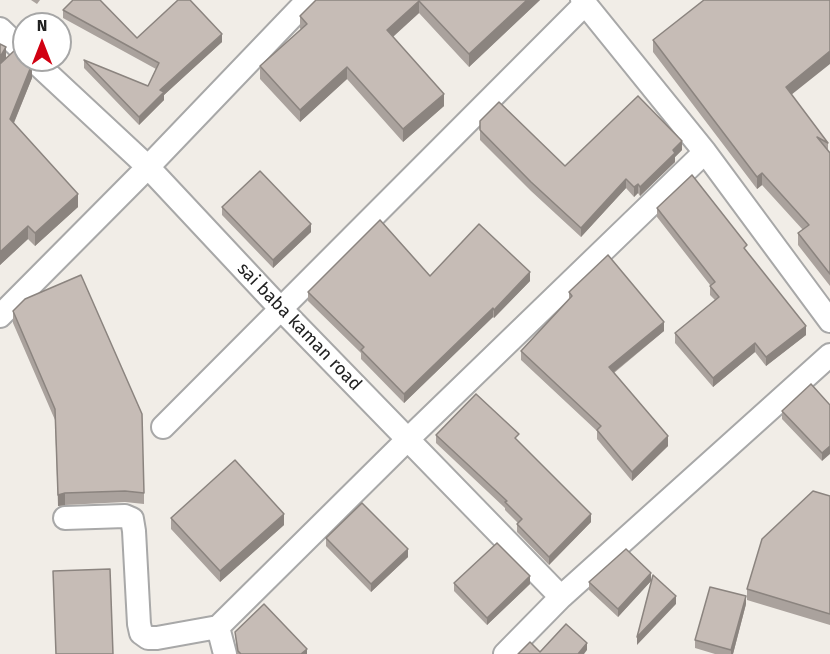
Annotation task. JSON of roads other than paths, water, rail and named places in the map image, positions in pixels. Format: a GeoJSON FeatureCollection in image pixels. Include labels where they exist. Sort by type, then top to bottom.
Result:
{"type":"FeatureCollection","features":[{"type":"Feature","properties":{"kind":"street"},"geometry":{"type":"LineString","coordinates":[[0,316],[148,167],[308,0]]}},
{"type":"Feature","properties":{"kind":"street"},"geometry":{"type":"LineString","coordinates":[[163,427],[584,2],[705,152],[830,321]]}},
{"type":"Feature","properties":{"kind":"street"},"geometry":{"type":"LineString","coordinates":[[0,29],[12,40]]}},
{"type":"Feature","properties":{"kind":"street","name":"sai baba kaman road"},"geometry":{"type":"LineString","coordinates":[[46,72],[148,167],[280,308],[561,597]]}},
{"type":"Feature","properties":{"kind":"street"},"geometry":{"type":"LineString","coordinates":[[65,518],[125,516],[132,519],[139,624],[141,633],[147,638],[218,627],[407,440],[705,152]]}},
{"type":"Feature","properties":{"kind":"street"},"geometry":{"type":"LineString","coordinates":[[505,654],[561,597],[830,356]]}},
{"type":"Feature","properties":{"kind":"street"},"geometry":{"type":"LineString","coordinates":[[218,627],[225,654]]}}]}
